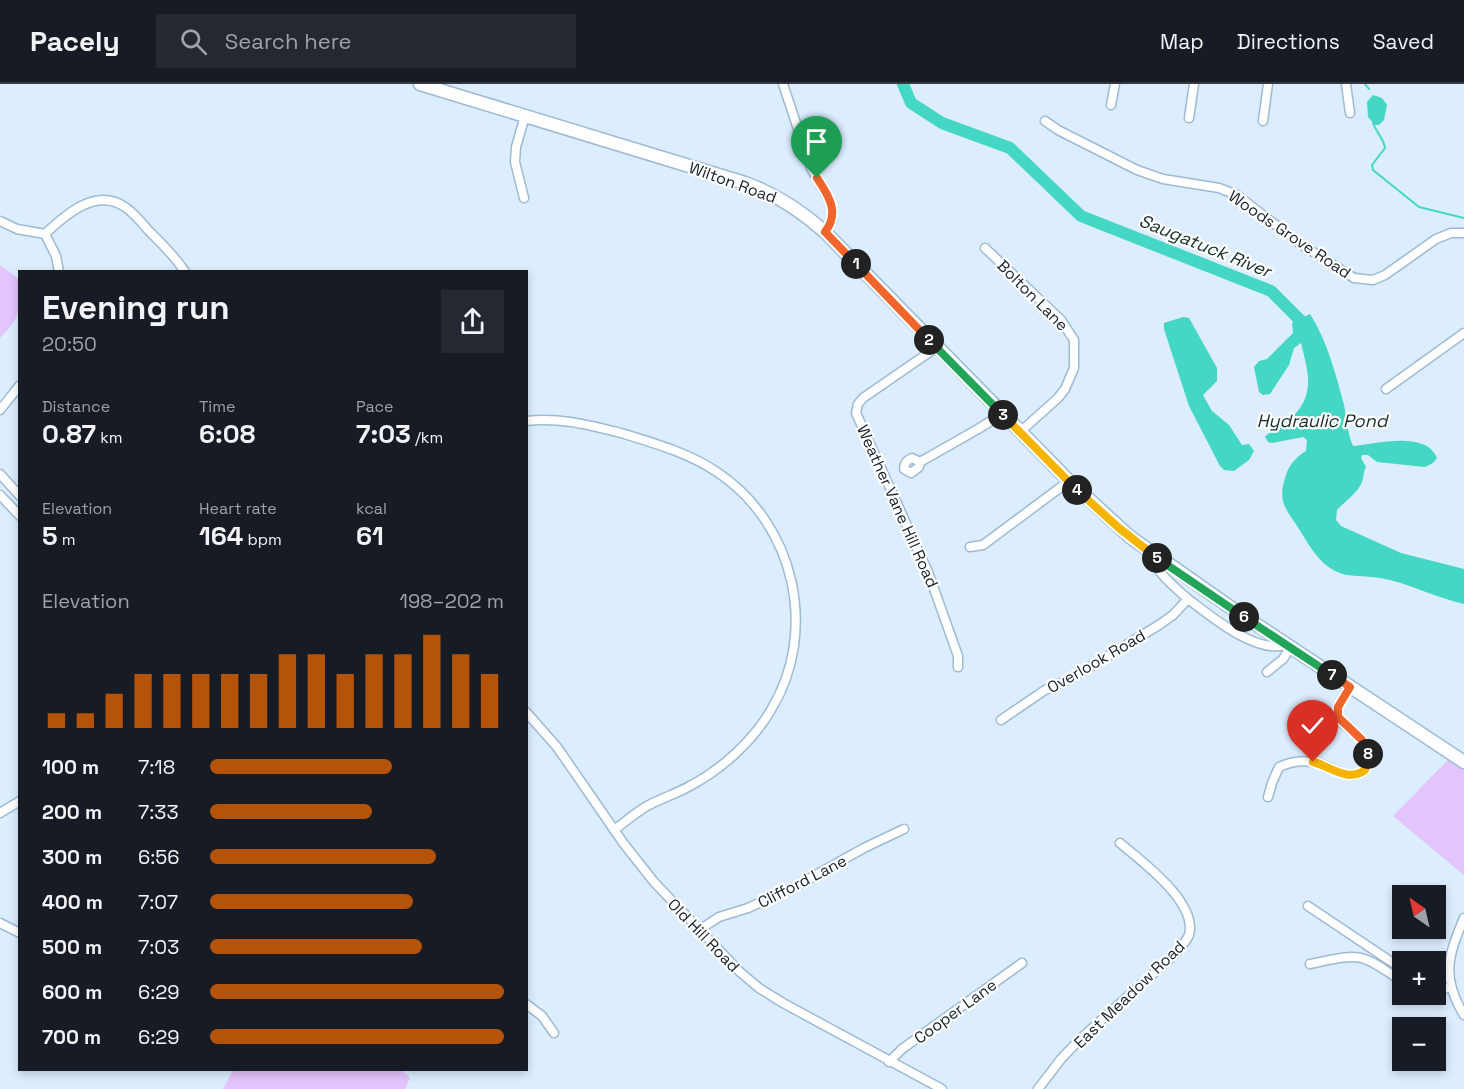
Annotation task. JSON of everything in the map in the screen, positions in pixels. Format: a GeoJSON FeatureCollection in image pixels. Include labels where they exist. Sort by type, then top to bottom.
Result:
{"type":"FeatureCollection","features":[{"type":"Feature","properties":{"kind":"main road","name":"Wilton Road"},"geometry":{"type":"LineString","coordinates":[[420,84],[759,188],[794,206],[825,232],[1109,520],[1148,551],[1464,762]]}},
{"type":"Feature","properties":{"kind":"street"},"geometry":{"type":"LineString","coordinates":[[783,84],[808,161],[831,203],[832,221],[825,232]]}},
{"type":"Feature","properties":{"kind":"street"},"geometry":{"type":"LineString","coordinates":[[1111,105],[1114,84]]}},
{"type":"Feature","properties":{"kind":"street"},"geometry":{"type":"LineString","coordinates":[[1189,118],[1194,84]]}},
{"type":"Feature","properties":{"kind":"street"},"geometry":{"type":"LineString","coordinates":[[1263,121],[1268,84]]}},
{"type":"Feature","properties":{"kind":"street"},"geometry":{"type":"LineString","coordinates":[[1346,84],[1350,113]]}},
{"type":"Feature","properties":{"kind":"street"},"geometry":{"type":"LineString","coordinates":[[524,198],[514,162],[525,116]]}},
{"type":"Feature","properties":{"kind":"street","name":"Woods Grove Road"},"geometry":{"type":"LineString","coordinates":[[1045,121],[1058,130],[1137,170],[1163,179],[1219,188],[1237,195],[1299,243],[1345,274],[1364,281],[1385,276],[1436,239],[1451,233],[1464,233]]}},
{"type":"Feature","properties":{"kind":"street"},"geometry":{"type":"LineString","coordinates":[[0,221],[17,229],[45,234],[79,206],[96,201],[116,202],[132,212],[184,270]]}},
{"type":"Feature","properties":{"kind":"street"},"geometry":{"type":"LineString","coordinates":[[45,234],[56,256],[59,270]]}},
{"type":"Feature","properties":{"kind":"street","name":"Bolton Lane"},"geometry":{"type":"LineString","coordinates":[[985,248],[1061,320],[1074,340],[1074,368],[1065,389],[1020,432]]}},
{"type":"Feature","properties":{"kind":"street"},"geometry":{"type":"LineString","coordinates":[[1386,389],[1464,333]]}},
{"type":"Feature","properties":{"kind":"street","name":"Weather Vane Hill Road"},"geometry":{"type":"LineString","coordinates":[[937,347],[863,398],[858,404],[856,413],[928,572],[958,656],[958,667]]}},
{"type":"Feature","properties":{"kind":"street"},"geometry":{"type":"LineString","coordinates":[[0,410],[18,388]]}},
{"type":"Feature","properties":{"kind":"street"},"geometry":{"type":"LineString","coordinates":[[920,462],[1002,414]]}},
{"type":"Feature","properties":{"kind":"street"},"geometry":{"type":"LineString","coordinates":[[528,421],[561,420],[597,427],[651,442],[689,457],[717,472],[752,503],[768,526],[785,560],[793,584],[797,616],[792,664],[783,688],[766,719],[746,743],[720,765],[689,786],[646,806],[614,830]]}},
{"type":"Feature","properties":{"kind":"street"},"geometry":{"type":"LineString","coordinates":[[0,474],[18,494]]}},
{"type":"Feature","properties":{"kind":"street"},"geometry":{"type":"LineString","coordinates":[[970,547],[983,544],[1069,481]]}},
{"type":"Feature","properties":{"kind":"street"},"geometry":{"type":"LineString","coordinates":[[0,495],[18,514]]}},
{"type":"Feature","properties":{"kind":"street"},"geometry":{"type":"LineString","coordinates":[[1148,551],[1152,563],[1160,573],[1214,620],[1245,637],[1274,646],[1288,646],[1282,659],[1267,672]]}},
{"type":"Feature","properties":{"kind":"street","name":"Overlook Road"},"geometry":{"type":"LineString","coordinates":[[1001,720],[1045,690],[1070,679],[1159,625],[1173,615],[1188,599]]}},
{"type":"Feature","properties":{"kind":"street"},"geometry":{"type":"LineString","coordinates":[[1268,797],[1279,767],[1292,761],[1321,764],[1348,775],[1360,774],[1365,770],[1369,760],[1366,745],[1337,715],[1338,707],[1350,687]]}},
{"type":"Feature","properties":{"kind":"street","name":"Old Hill Road"},"geometry":{"type":"LineString","coordinates":[[528,714],[557,747],[647,874],[740,972],[759,988],[942,1089]]}},
{"type":"Feature","properties":{"kind":"street"},"geometry":{"type":"LineString","coordinates":[[0,813],[18,802]]}},
{"type":"Feature","properties":{"kind":"street","name":"Clifford Lane"},"geometry":{"type":"LineString","coordinates":[[699,930],[719,917],[748,908],[803,883],[864,848],[904,829]]}},
{"type":"Feature","properties":{"kind":"street","name":"East Meadow Road"},"geometry":{"type":"LineString","coordinates":[[1038,1089],[1072,1048],[1175,954],[1188,936],[1188,919],[1173,892],[1158,873],[1144,865],[1120,843]]}},
{"type":"Feature","properties":{"kind":"street"},"geometry":{"type":"LineString","coordinates":[[1308,906],[1392,962]]}},
{"type":"Feature","properties":{"kind":"street"},"geometry":{"type":"LineString","coordinates":[[1464,918],[1450,957],[1449,978],[1451,988],[1464,1015]]}},
{"type":"Feature","properties":{"kind":"street"},"geometry":{"type":"LineString","coordinates":[[0,923],[18,932]]}},
{"type":"Feature","properties":{"kind":"street"},"geometry":{"type":"LineString","coordinates":[[1310,964],[1342,956],[1360,956],[1368,958],[1392,974]]}},
{"type":"Feature","properties":{"kind":"street","name":"Cooper Lane"},"geometry":{"type":"LineString","coordinates":[[890,1062],[902,1049],[1022,963]]}},
{"type":"Feature","properties":{"kind":"street"},"geometry":{"type":"LineString","coordinates":[[1446,988],[1451,988]]}},
{"type":"Feature","properties":{"kind":"street"},"geometry":{"type":"LineString","coordinates":[[528,1005],[540,1013],[554,1033]]}},
{"type":"Feature","properties":{"kind":"shaded area"},"geometry":{"type":"Polygon","coordinates":[[[0,265],[18,278],[18,312],[12,324],[0,338],[0,265]]]}},
{"type":"Feature","properties":{"kind":"shaded area"},"geometry":{"type":"Polygon","coordinates":[[[1448,760],[1464,770],[1464,875],[1393,816],[1448,760]]]}},
{"type":"Feature","properties":{"kind":"shaded area"},"geometry":{"type":"Polygon","coordinates":[[[232,1071],[402,1071],[410,1078],[405,1089],[223,1089],[232,1071]]]}},
{"type":"Feature","properties":{"kind":"water"},"geometry":{"type":"Polygon","coordinates":[[[1373,95],[1382,98],[1387,105],[1384,120],[1379,125],[1375,125],[1368,117],[1367,102],[1373,95]]]}},
{"type":"Feature","properties":{"kind":"water","name":"Hydraulic Pond"},"geometry":{"type":"Polygon","coordinates":[[[1310,314],[1330,358],[1353,446],[1411,441],[1431,449],[1437,458],[1425,467],[1377,462],[1368,455],[1362,455],[1361,458],[1366,467],[1362,482],[1354,494],[1337,510],[1336,520],[1341,526],[1401,553],[1464,569],[1464,604],[1391,580],[1346,575],[1335,571],[1314,553],[1286,509],[1282,498],[1283,484],[1289,468],[1306,451],[1307,440],[1303,437],[1272,443],[1268,442],[1265,437],[1297,412],[1307,394],[1308,375],[1301,343],[1294,348],[1289,365],[1270,394],[1263,395],[1259,392],[1254,367],[1259,361],[1267,359],[1293,333],[1292,323],[1310,314]]]}},
{"type":"Feature","properties":{"kind":"water"},"geometry":{"type":"Polygon","coordinates":[[[1183,317],[1189,318],[1217,368],[1217,381],[1203,395],[1204,397],[1212,411],[1229,425],[1242,445],[1249,444],[1254,451],[1249,460],[1234,471],[1224,470],[1220,466],[1189,406],[1164,329],[1164,323],[1183,317]]]}},
{"type":"Feature","properties":{"kind":"waterway","name":"Saugatuck River"},"geometry":{"type":"LineString","coordinates":[[903,84],[911,103],[942,123],[1010,148],[1081,216],[1271,291],[1309,329]]}},
{"type":"Feature","properties":{"kind":"waterway"},"geometry":{"type":"LineString","coordinates":[[1365,84],[1369,89]]}},
{"type":"Feature","properties":{"kind":"waterway"},"geometry":{"type":"LineString","coordinates":[[1373,123],[1385,148],[1372,165],[1373,170],[1419,207],[1464,218]]}},
{"type":"Feature","properties":{"kind":"route"},"geometry":{"type":"LineString","coordinates":[[817,178],[827,194],[833,212],[832,221],[825,232],[1085,497],[1148,551],[1350,687],[1338,707],[1337,715],[1366,745],[1368,765],[1360,774],[1348,775],[1313,762]]}}]}
